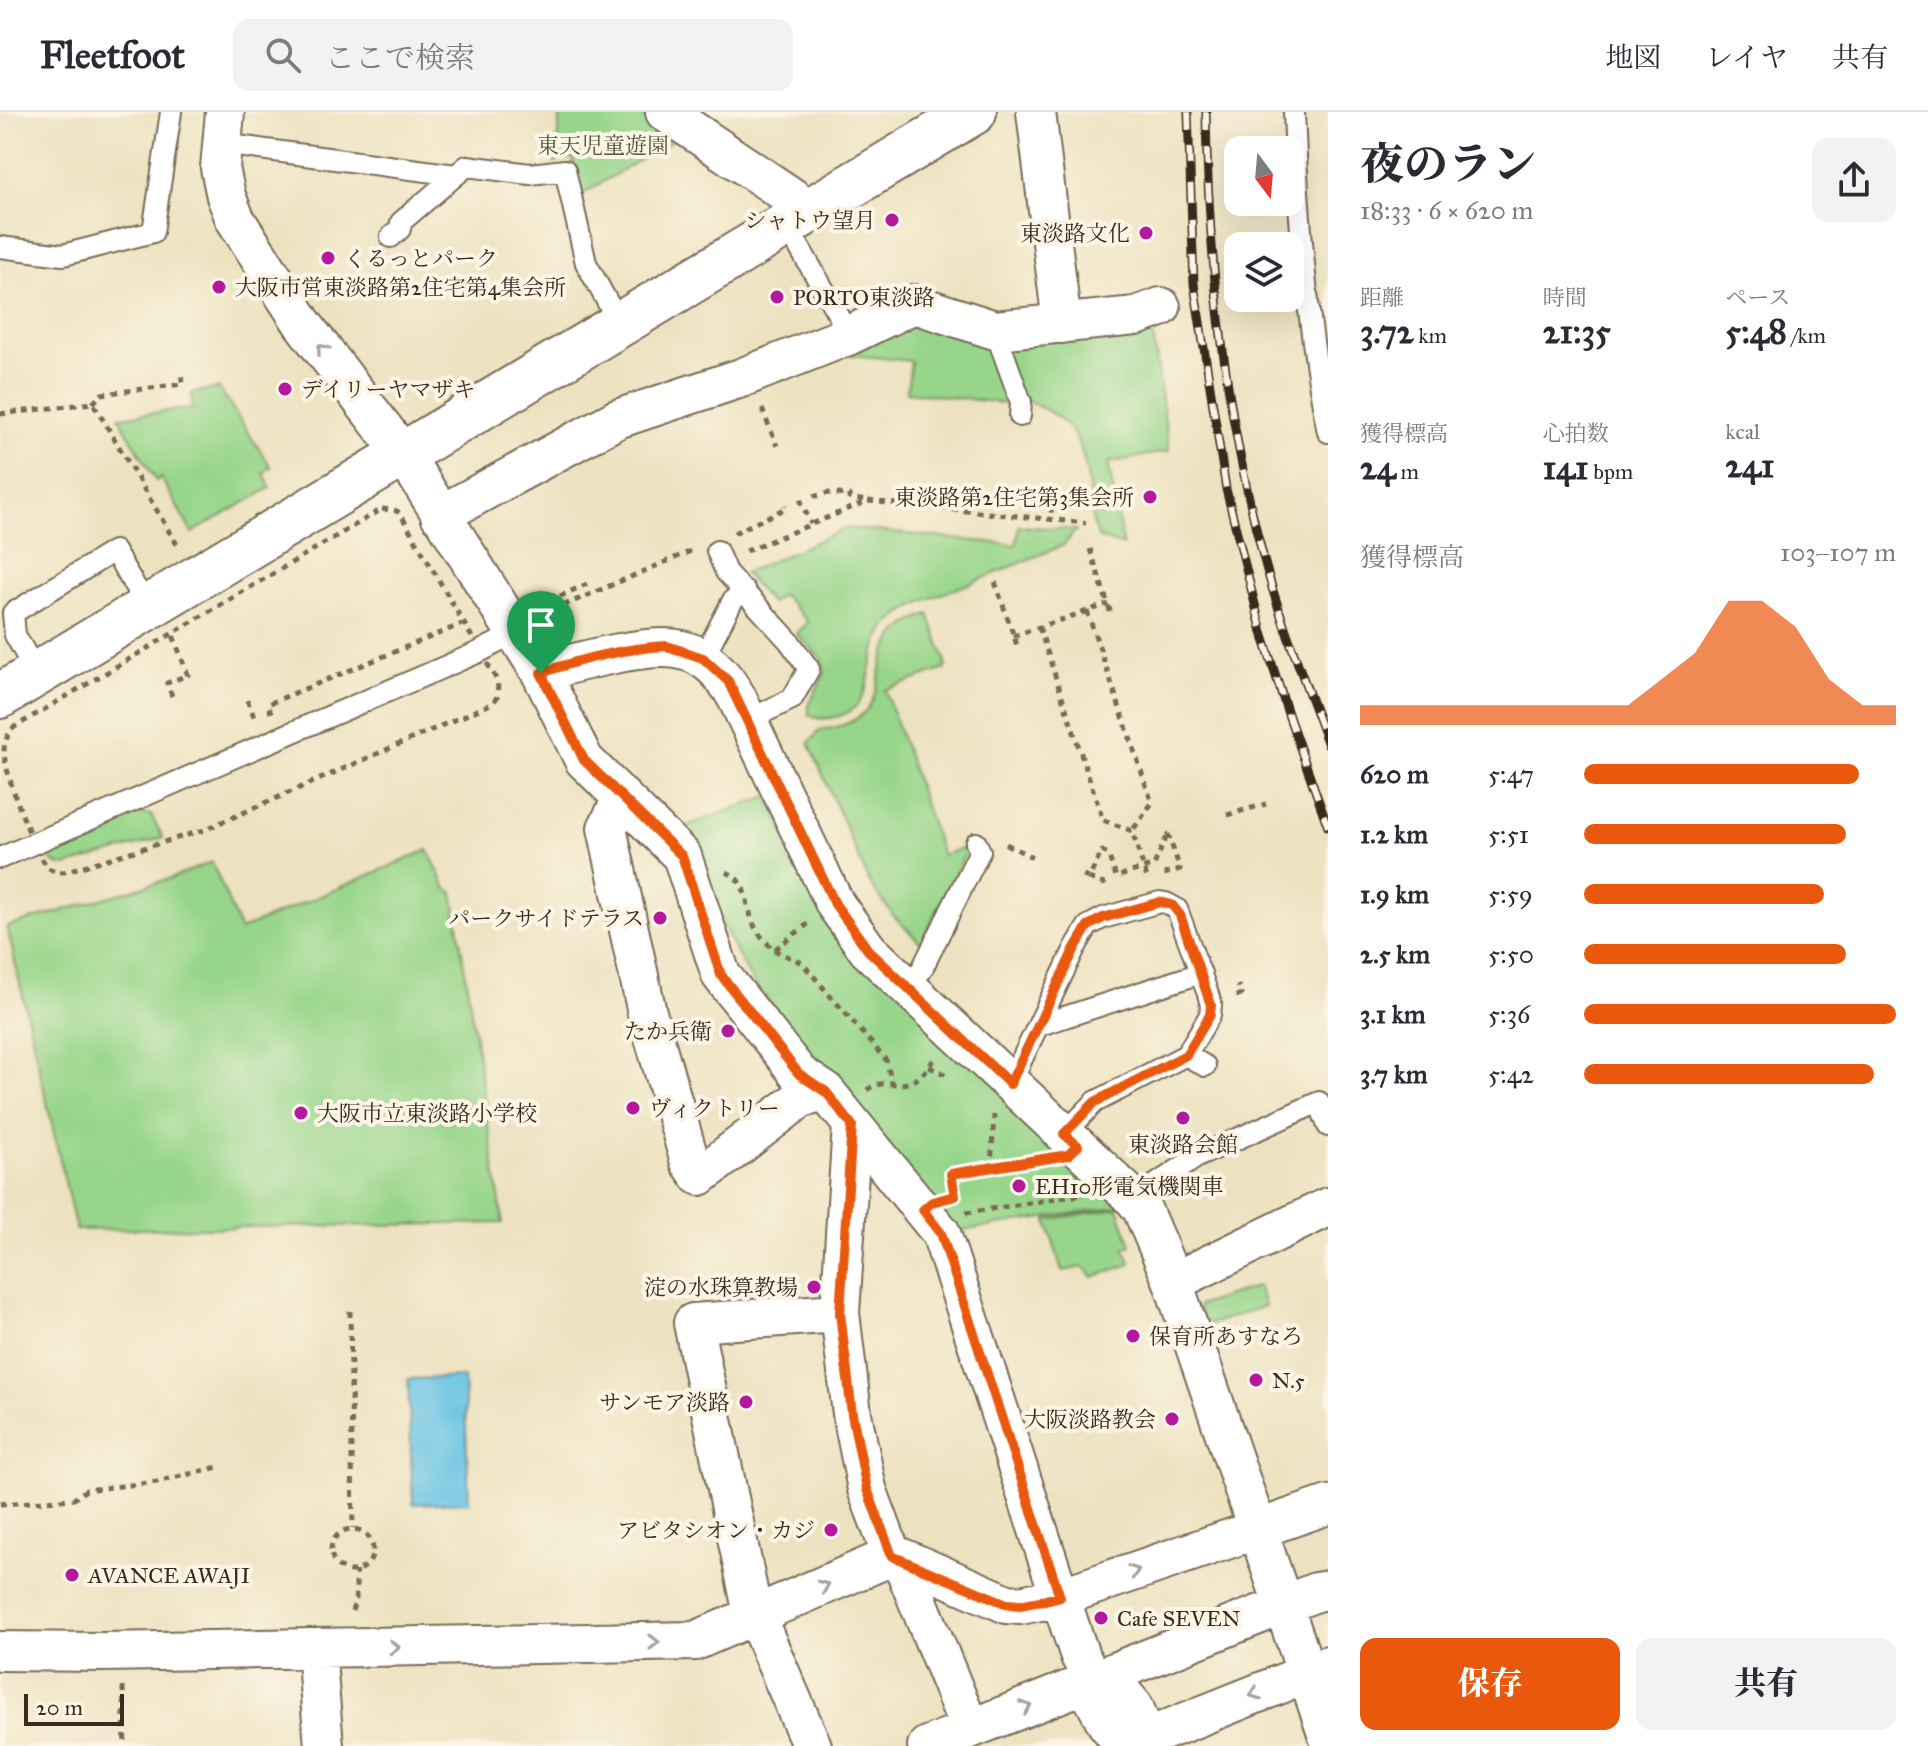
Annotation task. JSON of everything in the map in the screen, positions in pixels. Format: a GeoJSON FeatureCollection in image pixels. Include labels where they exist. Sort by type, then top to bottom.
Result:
{"type":"FeatureCollection","features":[{"type":"Feature","properties":{"kind":"street"},"geometry":{"type":"LineString","coordinates":[[665,112],[793,198],[800,228]]}},
{"type":"Feature","properties":{"kind":"street"},"geometry":{"type":"LineString","coordinates":[[0,696],[37,674],[164,623],[404,455],[620,325],[800,228],[974,112]]}},
{"type":"Feature","properties":{"kind":"street"},"geometry":{"type":"LineString","coordinates":[[1036,112],[1062,324]]}},
{"type":"Feature","properties":{"kind":"street"},"geometry":{"type":"LineString","coordinates":[[224,128],[220,168],[235,219],[303,324],[404,455],[440,515],[526,620],[541,673],[584,760],[682,856],[721,975],[799,1074],[826,1092],[852,1125],[939,1203],[941,1233],[1080,1656],[1093,1680]]}},
{"type":"Feature","properties":{"kind":"street"},"geometry":{"type":"LineString","coordinates":[[440,515],[617,419],[741,378],[850,335],[914,304],[995,330],[1136,316],[1161,307]]}},
{"type":"Feature","properties":{"kind":"street"},"geometry":{"type":"LineString","coordinates":[[541,673],[572,662],[650,647],[667,646],[703,658],[728,681],[835,904],[868,950],[905,987],[1001,1096],[1080,1149],[1142,1209],[1173,1282],[1282,1605],[1317,1670],[1328,1736]]}},
{"type":"Feature","properties":{"kind":"street"},"geometry":{"type":"LineString","coordinates":[[623,798],[607,828],[647,1013],[690,1162],[700,1176],[801,1098],[826,1092]]}},
{"type":"Feature","properties":{"kind":"street"},"geometry":{"type":"LineString","coordinates":[[852,1125],[840,1313],[852,1414],[867,1489],[970,1729]]}},
{"type":"Feature","properties":{"kind":"street"},"geometry":{"type":"LineString","coordinates":[[1173,1282],[1328,1207]]}},
{"type":"Feature","properties":{"kind":"street"},"geometry":{"type":"LineString","coordinates":[[812,1746],[747,1589],[693,1323],[840,1313]]}},
{"type":"Feature","properties":{"kind":"street"},"geometry":{"type":"LineString","coordinates":[[0,1651],[122,1652],[683,1642],[704,1638],[896,1557],[1007,1604],[1020,1605],[1060,1597],[1328,1505]]}},
{"type":"Feature","properties":{"kind":"street"},"geometry":{"type":"LineString","coordinates":[[927,1746],[1282,1605],[1328,1590]]}},
{"type":"Feature","properties":{"kind":"street"},"geometry":{"type":"LineString","coordinates":[[316,1648],[324,1746]]}},
{"type":"Feature","properties":{"kind":"street"},"geometry":{"type":"LineString","coordinates":[[1132,1745],[1317,1670]]}},
{"type":"Feature","properties":{"kind":"street"},"geometry":{"type":"LineString","coordinates":[[1093,1680],[1113,1682],[1134,1707],[1142,1727],[1132,1745]]}},
{"type":"Feature","properties":{"kind":"lane"},"geometry":{"type":"LineString","coordinates":[[0,247],[63,255],[153,232],[171,112]]}},
{"type":"Feature","properties":{"kind":"lane"},"geometry":{"type":"LineString","coordinates":[[1294,112],[1305,278],[1315,367],[1328,432]]}},
{"type":"Feature","properties":{"kind":"lane"},"geometry":{"type":"LineString","coordinates":[[224,128],[456,175]]}},
{"type":"Feature","properties":{"kind":"lane"},"geometry":{"type":"LineString","coordinates":[[391,237],[400,229],[401,222],[467,166],[530,174],[565,170],[586,263],[620,325]]}},
{"type":"Feature","properties":{"kind":"lane"},"geometry":{"type":"LineString","coordinates":[[800,228],[850,335]]}},
{"type":"Feature","properties":{"kind":"lane"},"geometry":{"type":"LineString","coordinates":[[995,330],[1021,402],[1020,416]]}},
{"type":"Feature","properties":{"kind":"lane"},"geometry":{"type":"LineString","coordinates":[[37,674],[15,635],[13,613],[114,551],[164,623]]}},
{"type":"Feature","properties":{"kind":"lane"},"geometry":{"type":"LineString","coordinates":[[714,553],[726,572],[789,641],[809,669],[792,699],[748,720]]}},
{"type":"Feature","properties":{"kind":"lane"},"geometry":{"type":"LineString","coordinates":[[703,658],[733,600],[745,591]]}},
{"type":"Feature","properties":{"kind":"lane"},"geometry":{"type":"LineString","coordinates":[[0,858],[479,652],[526,620]]}},
{"type":"Feature","properties":{"kind":"lane"},"geometry":{"type":"LineString","coordinates":[[905,987],[921,971],[941,931],[980,851],[976,843]]}},
{"type":"Feature","properties":{"kind":"lane"},"geometry":{"type":"LineString","coordinates":[[1001,1096],[1088,926],[1103,918],[1160,902],[1172,905],[1180,915],[1201,973],[1211,1005],[1210,1015],[1186,1055],[1095,1102],[1080,1149]]}},
{"type":"Feature","properties":{"kind":"lane"},"geometry":{"type":"LineString","coordinates":[[1040,1025],[1201,973]]}},
{"type":"Feature","properties":{"kind":"lane"},"geometry":{"type":"LineString","coordinates":[[1186,1055],[1205,1066]]}},
{"type":"Feature","properties":{"kind":"lane"},"geometry":{"type":"LineString","coordinates":[[1134,1199],[1197,1157],[1319,1102],[1328,1126]]}},
{"type":"Feature","properties":{"kind":"path"},"geometry":{"type":"LineString","coordinates":[[0,414],[93,403],[102,394],[183,384],[182,375]]}},
{"type":"Feature","properties":{"kind":"path"},"geometry":{"type":"LineString","coordinates":[[93,403],[186,559]]}},
{"type":"Feature","properties":{"kind":"path"},"geometry":{"type":"LineString","coordinates":[[762,409],[777,446]]}},
{"type":"Feature","properties":{"kind":"path"},"geometry":{"type":"LineString","coordinates":[[816,493],[816,496],[828,493],[849,495],[849,498],[868,501],[1086,523]]}},
{"type":"Feature","properties":{"kind":"path"},"geometry":{"type":"LineString","coordinates":[[800,499],[811,524]]}},
{"type":"Feature","properties":{"kind":"path"},"geometry":{"type":"LineString","coordinates":[[556,621],[565,605],[714,553],[811,524],[868,501]]}},
{"type":"Feature","properties":{"kind":"path"},"geometry":{"type":"LineString","coordinates":[[1030,502],[1052,505],[1050,519]]}},
{"type":"Feature","properties":{"kind":"path"},"geometry":{"type":"LineString","coordinates":[[732,533],[786,508],[785,505]]}},
{"type":"Feature","properties":{"kind":"path"},"geometry":{"type":"LineString","coordinates":[[390,509],[401,515],[479,652],[499,689],[497,697],[487,707],[204,830],[64,872],[55,872],[47,866],[35,843],[4,757],[6,738],[13,728],[164,623],[375,512],[390,509]]}},
{"type":"Feature","properties":{"kind":"path"},"geometry":{"type":"LineString","coordinates":[[1090,549],[1112,617]]}},
{"type":"Feature","properties":{"kind":"path"},"geometry":{"type":"LineString","coordinates":[[995,582],[1018,648]]}},
{"type":"Feature","properties":{"kind":"path"},"geometry":{"type":"LineString","coordinates":[[526,620],[553,599],[587,584]]}},
{"type":"Feature","properties":{"kind":"path"},"geometry":{"type":"LineString","coordinates":[[553,599],[565,605]]}},
{"type":"Feature","properties":{"kind":"path"},"geometry":{"type":"LineString","coordinates":[[1013,636],[1108,604]]}},
{"type":"Feature","properties":{"kind":"path"},"geometry":{"type":"LineString","coordinates":[[1087,611],[1152,803],[1132,831]]}},
{"type":"Feature","properties":{"kind":"path"},"geometry":{"type":"LineString","coordinates":[[164,623],[188,675],[167,683],[172,696]]}},
{"type":"Feature","properties":{"kind":"path"},"geometry":{"type":"LineString","coordinates":[[1039,627],[1103,820],[1132,831]]}},
{"type":"Feature","properties":{"kind":"path"},"geometry":{"type":"LineString","coordinates":[[247,700],[258,727]]}},
{"type":"Feature","properties":{"kind":"path"},"geometry":{"type":"LineString","coordinates":[[1227,815],[1266,804]]}},
{"type":"Feature","properties":{"kind":"path"},"geometry":{"type":"LineString","coordinates":[[1132,831],[1151,887]]}},
{"type":"Feature","properties":{"kind":"path"},"geometry":{"type":"LineString","coordinates":[[1101,883],[1086,877],[1102,851],[1108,854],[1116,877],[1154,865],[1171,833],[1180,869],[1164,874]]}},
{"type":"Feature","properties":{"kind":"path"},"geometry":{"type":"LineString","coordinates":[[1007,842],[1032,857]]}},
{"type":"Feature","properties":{"kind":"path"},"geometry":{"type":"LineString","coordinates":[[691,881],[723,871],[734,875],[742,884],[757,932],[774,950],[802,963],[886,1060],[893,1086]]}},
{"type":"Feature","properties":{"kind":"path"},"geometry":{"type":"LineString","coordinates":[[774,950],[835,904]]}},
{"type":"Feature","properties":{"kind":"path"},"geometry":{"type":"LineString","coordinates":[[852,1125],[853,1102],[875,1084],[906,1084],[921,1077],[929,1067],[954,1078]]}},
{"type":"Feature","properties":{"kind":"path"},"geometry":{"type":"LineString","coordinates":[[991,1168],[1001,1096]]}},
{"type":"Feature","properties":{"kind":"path"},"geometry":{"type":"LineString","coordinates":[[1080,1149],[1085,1194],[958,1214],[939,1203],[951,1174],[1068,1155],[1080,1149]]}},
{"type":"Feature","properties":{"kind":"path"},"geometry":{"type":"LineString","coordinates":[[350,1311],[353,1528]]}},
{"type":"Feature","properties":{"kind":"path"},"geometry":{"type":"LineString","coordinates":[[0,1504],[74,1499],[86,1490],[157,1482],[222,1466]]}},
{"type":"Feature","properties":{"kind":"path"},"geometry":{"type":"LineString","coordinates":[[353,1528],[371,1538],[374,1552],[368,1564],[356,1571],[341,1568],[331,1555],[333,1540],[345,1529],[353,1528]]}},
{"type":"Feature","properties":{"kind":"path"},"geometry":{"type":"LineString","coordinates":[[348,1620],[356,1599],[356,1571]]}},
{"type":"Feature","properties":{"kind":"path"},"geometry":{"type":"LineString","coordinates":[[122,1652],[125,1746]]}},
{"type":"Feature","properties":{"kind":"green space","name":"東天児童遊園"},"geometry":{"type":"Polygon","coordinates":[[[561,112],[637,112],[676,138],[581,195],[573,157],[554,163],[561,112]]]}},
{"type":"Feature","properties":{"kind":"green space"},"geometry":{"type":"Polygon","coordinates":[[[919,317],[1141,325],[1153,335],[1169,451],[1108,463],[1123,546],[1099,538],[1093,525],[1082,454],[1070,429],[1056,416],[1026,400],[1010,404],[907,392],[911,361],[833,353],[919,317]]]}},
{"type":"Feature","properties":{"kind":"green space"},"geometry":{"type":"Polygon","coordinates":[[[219,388],[271,467],[264,472],[270,488],[192,533],[161,478],[156,481],[119,417],[193,408],[192,393],[219,388]]]}},
{"type":"Feature","properties":{"kind":"green space"},"geometry":{"type":"Polygon","coordinates":[[[1019,526],[1076,530],[1064,545],[906,610],[889,624],[881,636],[865,690],[852,710],[824,718],[809,715],[809,705],[825,672],[820,657],[796,634],[808,622],[782,594],[771,603],[744,573],[847,528],[1016,545],[1019,526]]]}},
{"type":"Feature","properties":{"kind":"green space"},"geometry":{"type":"Polygon","coordinates":[[[929,614],[946,662],[945,669],[885,690],[942,855],[969,846],[921,943],[894,916],[870,884],[809,743],[820,730],[849,723],[865,711],[874,696],[890,643],[904,627],[929,614]]]}},
{"type":"Feature","properties":{"kind":"green space"},"geometry":{"type":"Polygon","coordinates":[[[768,796],[805,876],[1121,1206],[954,1232],[853,1102],[753,982],[730,941],[684,827],[768,796]]]}},
{"type":"Feature","properties":{"kind":"green space"},"geometry":{"type":"Polygon","coordinates":[[[137,812],[151,815],[163,838],[65,866],[53,861],[45,849],[137,812]]]}},
{"type":"Feature","properties":{"kind":"green space"},"geometry":{"type":"Polygon","coordinates":[[[428,850],[446,888],[453,892],[503,1223],[76,1230],[7,927],[172,878],[212,862],[240,930],[428,850]]]}},
{"type":"Feature","properties":{"kind":"green space"},"geometry":{"type":"Polygon","coordinates":[[[1118,1208],[1131,1245],[1124,1248],[1131,1264],[1093,1277],[1084,1267],[1062,1271],[1047,1220],[1118,1208]]]}},
{"type":"Feature","properties":{"kind":"green space"},"geometry":{"type":"Polygon","coordinates":[[[1258,1286],[1265,1306],[1205,1326],[1198,1306],[1258,1286]]]}},
{"type":"Feature","properties":{"kind":"water"},"geometry":{"type":"Polygon","coordinates":[[[464,1377],[469,1502],[413,1504],[408,1379],[464,1377]]]}},
{"type":"Feature","properties":{"kind":"railway"},"geometry":{"type":"LineString","coordinates":[[1188,112],[1194,284],[1226,489],[1263,636],[1328,827]]}},
{"type":"Feature","properties":{"kind":"railway"},"geometry":{"type":"LineString","coordinates":[[1206,112],[1215,280],[1238,446],[1270,580],[1328,745]]}},
{"type":"Feature","properties":{"kind":"place","name":"シャトウ望月"},"geometry":{"type":"Point","coordinates":[892,220]}},
{"type":"Feature","properties":{"kind":"place","name":"東淡路文化"},"geometry":{"type":"Point","coordinates":[1146,233]}},
{"type":"Feature","properties":{"kind":"place","name":"くるっとパーク"},"geometry":{"type":"Point","coordinates":[328,258]}},
{"type":"Feature","properties":{"kind":"place","name":"大阪市営東淡路第2住宅第4集会所"},"geometry":{"type":"Point","coordinates":[219,287]}},
{"type":"Feature","properties":{"kind":"place","name":"PORTO東淡路"},"geometry":{"type":"Point","coordinates":[777,297]}},
{"type":"Feature","properties":{"kind":"place","name":"デイリーヤマザキ"},"geometry":{"type":"Point","coordinates":[285,389]}},
{"type":"Feature","properties":{"kind":"place","name":"東淡路第2住宅第3集会所"},"geometry":{"type":"Point","coordinates":[1150,497]}},
{"type":"Feature","properties":{"kind":"place","name":"パークサイドテラス"},"geometry":{"type":"Point","coordinates":[660,918]}},
{"type":"Feature","properties":{"kind":"place","name":"たか兵衛"},"geometry":{"type":"Point","coordinates":[728,1031]}},
{"type":"Feature","properties":{"kind":"place","name":"ヴィクトリー"},"geometry":{"type":"Point","coordinates":[633,1108]}},
{"type":"Feature","properties":{"kind":"place","name":"大阪市立東淡路小学校"},"geometry":{"type":"Point","coordinates":[301,1113]}},
{"type":"Feature","properties":{"kind":"place","name":"東淡路会館"},"geometry":{"type":"Point","coordinates":[1183,1118]}},
{"type":"Feature","properties":{"kind":"place","name":"EH10形電気機関車"},"geometry":{"type":"Point","coordinates":[1019,1186]}},
{"type":"Feature","properties":{"kind":"place","name":"淀の水珠算教場"},"geometry":{"type":"Point","coordinates":[814,1287]}},
{"type":"Feature","properties":{"kind":"place","name":"保育所あすなろ"},"geometry":{"type":"Point","coordinates":[1133,1336]}},
{"type":"Feature","properties":{"kind":"place","name":"N.5"},"geometry":{"type":"Point","coordinates":[1256,1380]}},
{"type":"Feature","properties":{"kind":"place","name":"サンモア淡路"},"geometry":{"type":"Point","coordinates":[746,1402]}},
{"type":"Feature","properties":{"kind":"place","name":"大阪淡路教会"},"geometry":{"type":"Point","coordinates":[1172,1419]}},
{"type":"Feature","properties":{"kind":"place","name":"アビタシオン・カジ"},"geometry":{"type":"Point","coordinates":[831,1530]}},
{"type":"Feature","properties":{"kind":"place","name":"AVANCE AWAJI"},"geometry":{"type":"Point","coordinates":[72,1575]}},
{"type":"Feature","properties":{"kind":"place","name":"Cafe SEVEN"},"geometry":{"type":"Point","coordinates":[1101,1618]}},
{"type":"Feature","properties":{"kind":"route"},"geometry":{"type":"LineString","coordinates":[[667,646],[703,658],[714,666],[728,681],[737,698],[835,904],[868,950],[1010,1084],[1088,926],[1103,918],[1160,902],[1177,909],[1211,1005],[1210,1015],[1186,1055],[1095,1102],[1064,1134],[1078,1146],[1068,1155],[951,1174],[955,1196],[932,1202],[923,1210],[941,1233],[1060,1597],[1020,1605],[1007,1604],[892,1556],[867,1489],[852,1414],[840,1313],[852,1125],[826,1092],[799,1074],[721,975],[682,856],[584,760],[541,673],[572,662],[667,646]]}}]}
